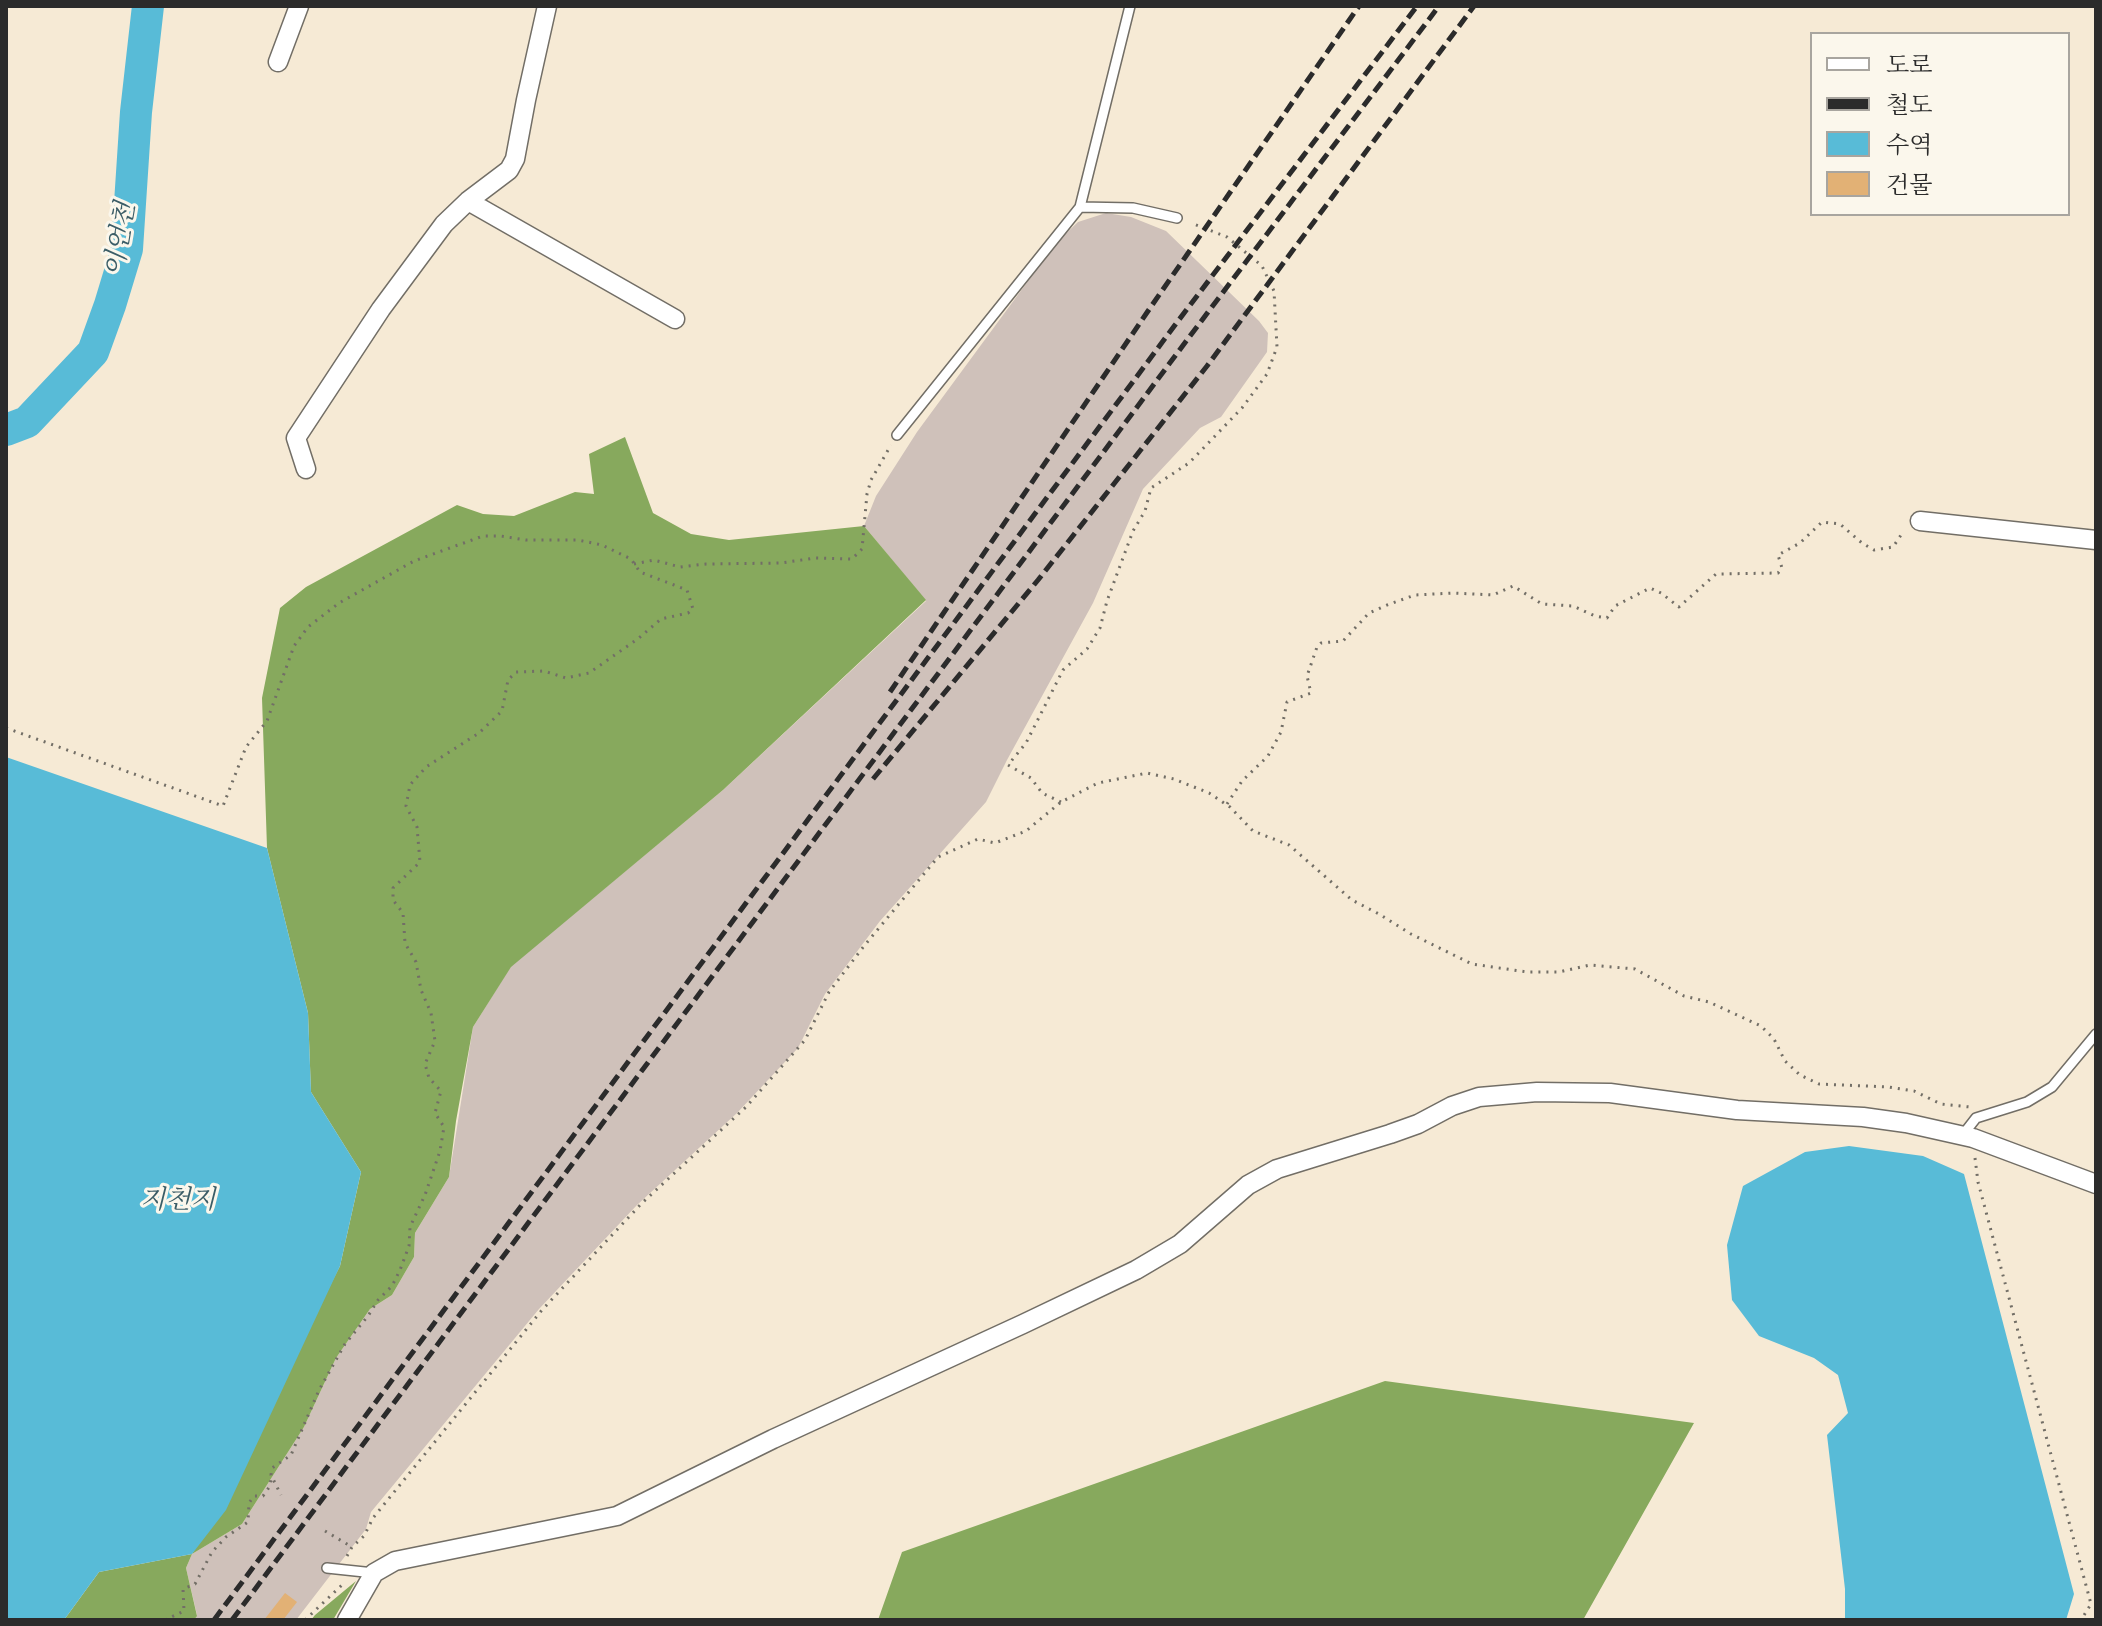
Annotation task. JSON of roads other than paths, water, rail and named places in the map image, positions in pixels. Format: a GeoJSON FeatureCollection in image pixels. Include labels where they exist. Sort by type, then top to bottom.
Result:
{"type":"FeatureCollection","features":[{"type":"Feature","properties":{"kind":"street"},"geometry":{"type":"LineString","coordinates":[[278,62],[299,6]]}},
{"type":"Feature","properties":{"kind":"street"},"geometry":{"type":"LineString","coordinates":[[306,469],[296,438],[381,309],[444,224],[509,170],[515,159],[547,6]]}},
{"type":"Feature","properties":{"kind":"street"},"geometry":{"type":"LineString","coordinates":[[468,201],[675,319]]}},
{"type":"Feature","properties":{"kind":"street"},"geometry":{"type":"LineString","coordinates":[[1920,521],[2096,540]]}},
{"type":"Feature","properties":{"kind":"street"},"geometry":{"type":"LineString","coordinates":[[347,1620],[374,1573],[395,1561],[617,1516],[773,1439],[1136,1270],[1180,1244],[1248,1185],[1277,1169],[1390,1134],[1479,1097],[1537,1092],[1610,1093],[1737,1110],[1863,1117],[1906,1123],[1967,1137],[2096,1184]]}},
{"type":"Feature","properties":{"kind":"lane"},"geometry":{"type":"LineString","coordinates":[[897,435],[1080,207],[1130,6]]}},
{"type":"Feature","properties":{"kind":"lane"},"geometry":{"type":"LineString","coordinates":[[1080,207],[1133,208],[1177,218]]}},
{"type":"Feature","properties":{"kind":"lane"},"geometry":{"type":"LineString","coordinates":[[1967,1137],[1976,1118],[2027,1102],[2052,1087],[2096,1034]]}},
{"type":"Feature","properties":{"kind":"lane"},"geometry":{"type":"LineString","coordinates":[[327,1568],[374,1573]]}},
{"type":"Feature","properties":{"kind":"water","name":"지천지"},"geometry":{"type":"Polygon","coordinates":[[[6,757],[267,848],[308,1013],[311,1092],[361,1172],[340,1266],[226,1510],[192,1554],[99,1572],[64,1620],[6,1620],[6,757]]]}},
{"type":"Feature","properties":{"kind":"water"},"geometry":{"type":"Polygon","coordinates":[[[1849,1146],[1923,1156],[1964,1174],[2074,1594],[2066,1620],[1845,1620],[1845,1589],[1827,1435],[1848,1413],[1838,1375],[1814,1358],[1759,1336],[1732,1300],[1727,1245],[1743,1186],[1805,1152],[1849,1146]]]}},
{"type":"Feature","properties":{"kind":"waterway","name":"이언천"},"geometry":{"type":"LineString","coordinates":[[6,430],[27,422],[93,352],[110,305],[127,249],[136,112],[148,6]]}},
{"type":"Feature","properties":{"kind":"railway"},"geometry":{"type":"LineString","coordinates":[[890,692],[1359,6]]}},
{"type":"Feature","properties":{"kind":"railway"},"geometry":{"type":"LineString","coordinates":[[214,1620],[1175,325],[1417,6]]}},
{"type":"Feature","properties":{"kind":"railway"},"geometry":{"type":"LineString","coordinates":[[232,1620],[1439,6]]}},
{"type":"Feature","properties":{"kind":"railway"},"geometry":{"type":"LineString","coordinates":[[873,779],[1038,580],[1207,366],[1474,6]]}}]}
